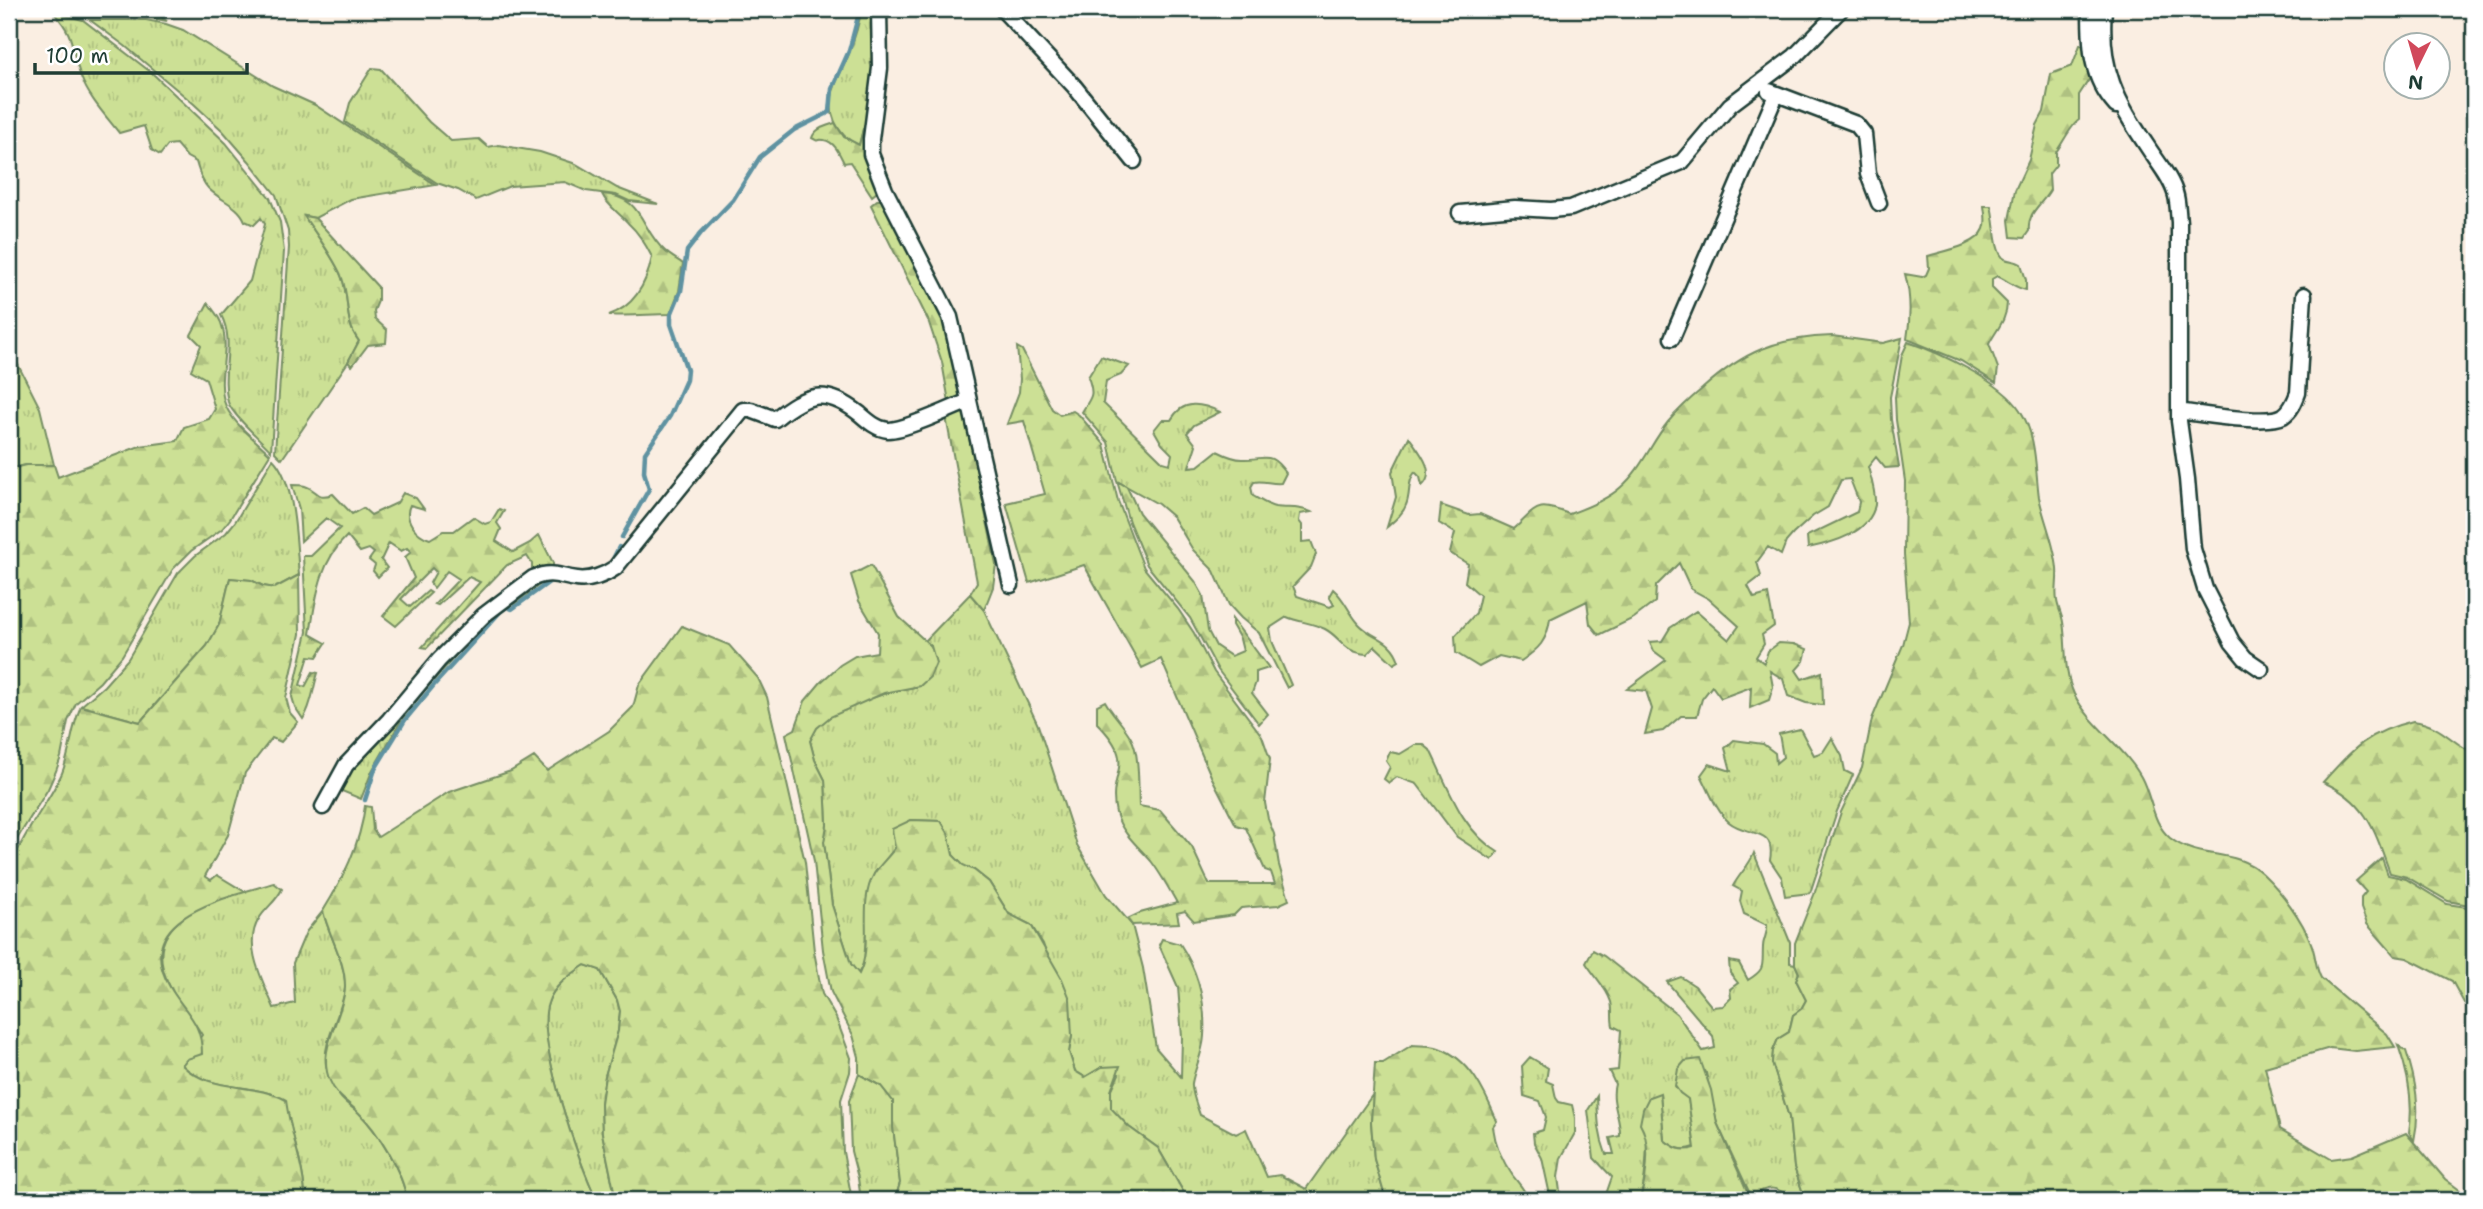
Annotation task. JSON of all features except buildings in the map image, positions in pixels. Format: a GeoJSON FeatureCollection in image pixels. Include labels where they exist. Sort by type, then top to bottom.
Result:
{"type":"FeatureCollection","features":[{"type":"Feature","properties":{"kind":"street"},"geometry":{"type":"LineString","coordinates":[[879,9],[880,68],[871,154],[885,190],[950,317],[1011,585]]}},
{"type":"Feature","properties":{"kind":"street"},"geometry":{"type":"LineString","coordinates":[[1002,9],[1074,86],[1134,161]]}},
{"type":"Feature","properties":{"kind":"street"},"geometry":{"type":"LineString","coordinates":[[1460,213],[1515,208],[1551,211],[1571,208],[1682,162],[1730,105],[1795,56],[1841,9]]}},
{"type":"Feature","properties":{"kind":"street"},"geometry":{"type":"LineString","coordinates":[[2090,9],[2095,73],[2110,99],[2127,117]]}},
{"type":"Feature","properties":{"kind":"street"},"geometry":{"type":"LineString","coordinates":[[2104,9],[2104,61],[2117,98],[2176,194],[2179,222],[2179,411],[2188,479],[2190,530],[2198,570],[2232,642],[2245,657],[2261,669]]}},
{"type":"Feature","properties":{"kind":"street"},"geometry":{"type":"LineString","coordinates":[[1758,84],[1776,95],[1856,124],[1864,134],[1868,174],[1879,202]]}},
{"type":"Feature","properties":{"kind":"street"},"geometry":{"type":"LineString","coordinates":[[1672,338],[1776,95]]}},
{"type":"Feature","properties":{"kind":"street"},"geometry":{"type":"LineString","coordinates":[[2179,411],[2237,418],[2275,419],[2284,416],[2293,406],[2298,393],[2304,295]]}},
{"type":"Feature","properties":{"kind":"street"},"geometry":{"type":"LineString","coordinates":[[323,807],[346,765],[389,720],[439,660],[484,615],[533,578],[558,574],[585,579],[615,568],[743,410],[751,410],[775,419],[809,397],[832,397],[842,400],[873,424],[891,430],[969,401]]}},
{"type":"Feature","properties":{"kind":"green space"},"geometry":{"type":"Polygon","coordinates":[[[53,9],[150,9],[167,21],[146,17],[85,17],[53,9]]]}},
{"type":"Feature","properties":{"kind":"green space"},"geometry":{"type":"Polygon","coordinates":[[[862,9],[876,9],[870,124],[863,129],[859,145],[839,129],[831,104],[862,9]]]}},
{"type":"Feature","properties":{"kind":"green space"},"geometry":{"type":"Polygon","coordinates":[[[53,12],[83,20],[152,73],[226,143],[270,198],[280,222],[284,251],[271,451],[241,420],[228,402],[228,347],[221,315],[250,281],[265,224],[261,218],[254,225],[245,221],[238,210],[208,188],[200,176],[196,162],[187,157],[176,144],[168,145],[160,155],[152,150],[144,126],[119,133],[84,85],[70,36],[53,12]]]}},
{"type":"Feature","properties":{"kind":"green space"},"geometry":{"type":"Polygon","coordinates":[[[90,20],[146,20],[183,30],[273,86],[315,105],[436,185],[351,199],[315,218],[305,216],[339,271],[351,327],[359,341],[348,362],[282,459],[275,452],[289,247],[288,231],[276,195],[223,131],[125,46],[90,20]]]}},
{"type":"Feature","properties":{"kind":"green space"},"geometry":{"type":"Polygon","coordinates":[[[2080,45],[2088,45],[2092,75],[2079,95],[2079,120],[2056,152],[2056,165],[2049,174],[2050,190],[2032,214],[2029,231],[2024,238],[2011,237],[2009,220],[2015,190],[2029,160],[2037,125],[2044,112],[2051,74],[2072,66],[2080,45]]]}},
{"type":"Feature","properties":{"kind":"green space"},"geometry":{"type":"Polygon","coordinates":[[[372,68],[381,69],[429,122],[451,141],[479,139],[488,147],[499,145],[540,152],[576,164],[617,188],[658,204],[629,201],[616,195],[586,191],[565,182],[510,186],[476,200],[437,183],[345,122],[350,103],[372,68]]]}},
{"type":"Feature","properties":{"kind":"green space"},"geometry":{"type":"Polygon","coordinates":[[[835,123],[844,137],[859,145],[863,129],[870,124],[881,189],[872,196],[850,162],[844,163],[834,146],[828,141],[812,138],[818,130],[835,123]]]}},
{"type":"Feature","properties":{"kind":"green space"},"geometry":{"type":"Polygon","coordinates":[[[602,194],[616,196],[634,207],[657,242],[683,264],[679,291],[670,314],[609,315],[633,299],[643,284],[652,257],[636,231],[602,194]]]}},
{"type":"Feature","properties":{"kind":"green space"},"geometry":{"type":"Polygon","coordinates":[[[882,200],[946,324],[964,393],[949,402],[942,362],[928,320],[871,205],[882,200]]]}},
{"type":"Feature","properties":{"kind":"green space"},"geometry":{"type":"Polygon","coordinates":[[[1984,206],[1991,206],[2001,256],[2021,264],[2026,280],[2026,290],[1997,276],[1992,279],[1992,288],[2007,303],[2003,320],[1989,344],[1998,368],[1996,383],[1961,361],[1907,339],[1910,306],[1905,274],[1922,277],[1929,268],[1928,256],[1975,240],[1984,229],[1984,206]]]}},
{"type":"Feature","properties":{"kind":"green space"},"geometry":{"type":"Polygon","coordinates":[[[304,216],[315,218],[378,287],[375,319],[387,330],[386,343],[368,345],[352,366],[348,362],[359,341],[349,319],[342,278],[304,216]]]}},
{"type":"Feature","properties":{"kind":"green space"},"geometry":{"type":"Polygon","coordinates":[[[208,303],[220,320],[224,335],[222,392],[227,409],[237,423],[270,454],[230,519],[222,529],[191,551],[173,569],[122,656],[100,682],[76,703],[68,721],[56,771],[9,857],[9,469],[26,465],[54,465],[58,477],[140,446],[177,441],[184,427],[209,419],[215,409],[206,379],[191,370],[201,345],[191,335],[208,303]]]}},
{"type":"Feature","properties":{"kind":"green space"},"geometry":{"type":"Polygon","coordinates":[[[1832,336],[1883,343],[1902,338],[1890,397],[1899,467],[1885,468],[1876,457],[1868,467],[1874,491],[1875,505],[1872,515],[1858,530],[1849,535],[1808,548],[1807,536],[1857,512],[1859,502],[1850,479],[1841,480],[1828,507],[1793,534],[1786,542],[1781,555],[1768,547],[1757,562],[1761,576],[1748,586],[1754,598],[1768,594],[1774,626],[1762,635],[1764,644],[1756,657],[1764,663],[1768,651],[1779,643],[1794,644],[1807,649],[1804,661],[1796,670],[1802,679],[1822,672],[1823,705],[1806,703],[1788,696],[1783,679],[1770,671],[1773,687],[1769,700],[1750,708],[1751,687],[1721,698],[1712,686],[1702,699],[1697,716],[1681,716],[1663,731],[1645,734],[1652,709],[1646,691],[1627,689],[1666,660],[1654,651],[1650,642],[1662,641],[1670,628],[1696,611],[1729,640],[1739,626],[1709,599],[1691,589],[1679,563],[1656,586],[1655,602],[1634,618],[1599,635],[1590,624],[1587,601],[1550,619],[1541,644],[1521,661],[1499,656],[1479,667],[1456,653],[1455,636],[1476,613],[1480,595],[1465,582],[1468,564],[1450,553],[1455,533],[1439,523],[1441,505],[1469,515],[1480,514],[1514,529],[1538,508],[1550,508],[1569,514],[1589,506],[1621,487],[1672,418],[1732,365],[1777,344],[1832,336]]]}},
{"type":"Feature","properties":{"kind":"green space"},"geometry":{"type":"Polygon","coordinates":[[[1908,342],[1936,353],[1985,379],[2011,399],[2026,420],[2034,452],[2039,497],[2056,560],[2056,597],[2063,622],[2071,685],[2089,716],[2126,755],[2141,777],[2159,825],[2170,838],[2181,845],[2240,860],[2263,874],[2297,915],[2313,947],[2321,978],[2387,1034],[2395,1047],[2355,1051],[2330,1048],[2265,1067],[2280,1129],[2331,1159],[2352,1156],[2406,1133],[2445,1179],[2473,1200],[1810,1200],[1802,1190],[1794,1167],[1789,1117],[1772,1063],[1773,1051],[1778,1039],[1789,1032],[1793,1015],[1801,1009],[1806,1000],[1796,980],[1799,973],[1795,964],[1795,943],[1841,812],[1862,768],[1872,719],[1903,645],[1909,622],[1904,554],[1905,481],[1895,397],[1902,355],[1908,342]]]}},
{"type":"Feature","properties":{"kind":"green space"},"geometry":{"type":"Polygon","coordinates":[[[1017,347],[1022,350],[1052,409],[1060,415],[1073,411],[1079,415],[1104,444],[1118,501],[1144,568],[1178,609],[1214,672],[1262,736],[1270,759],[1265,803],[1289,900],[1278,905],[1241,908],[1234,915],[1194,921],[1185,911],[1177,913],[1179,923],[1132,925],[1127,919],[1177,903],[1155,866],[1126,833],[1116,813],[1114,799],[1119,768],[1117,749],[1097,723],[1097,705],[1105,701],[1134,745],[1139,806],[1160,810],[1192,847],[1209,884],[1275,884],[1271,872],[1265,870],[1246,828],[1236,825],[1211,776],[1161,659],[1142,668],[1084,565],[1029,583],[1006,503],[1045,494],[1024,421],[1007,424],[1019,392],[1017,347]]]}},
{"type":"Feature","properties":{"kind":"green space"},"geometry":{"type":"Polygon","coordinates":[[[11,351],[40,408],[54,465],[26,465],[9,469],[11,351]]]}},
{"type":"Feature","properties":{"kind":"green space"},"geometry":{"type":"Polygon","coordinates":[[[1101,356],[1129,366],[1121,375],[1106,381],[1103,403],[1163,462],[1170,464],[1172,454],[1154,430],[1162,420],[1171,420],[1181,409],[1199,405],[1220,412],[1194,425],[1187,433],[1196,445],[1189,467],[1198,466],[1217,451],[1238,459],[1268,458],[1281,466],[1286,473],[1281,483],[1254,482],[1251,487],[1253,496],[1269,505],[1311,512],[1300,514],[1299,521],[1302,525],[1302,542],[1311,541],[1316,554],[1311,567],[1293,586],[1297,596],[1330,607],[1334,605],[1329,596],[1333,589],[1359,624],[1387,643],[1399,661],[1394,664],[1375,646],[1367,654],[1352,651],[1325,629],[1287,617],[1270,628],[1272,641],[1291,685],[1287,688],[1259,633],[1229,605],[1214,571],[1193,550],[1173,517],[1158,504],[1117,481],[1108,442],[1082,412],[1091,396],[1088,377],[1101,356]]]}},
{"type":"Feature","properties":{"kind":"green space"},"geometry":{"type":"Polygon","coordinates":[[[963,406],[996,564],[993,587],[984,610],[970,594],[977,582],[946,417],[963,406]]]}},
{"type":"Feature","properties":{"kind":"green space"},"geometry":{"type":"Polygon","coordinates":[[[1409,437],[1425,461],[1428,474],[1422,486],[1420,477],[1415,472],[1405,508],[1387,527],[1396,497],[1392,472],[1409,437]]]}},
{"type":"Feature","properties":{"kind":"green space"},"geometry":{"type":"Polygon","coordinates":[[[273,459],[281,469],[291,498],[299,575],[275,588],[251,580],[230,578],[219,625],[207,646],[140,722],[81,706],[104,686],[128,659],[178,573],[195,556],[226,533],[235,522],[273,459]]]}},
{"type":"Feature","properties":{"kind":"green space"},"geometry":{"type":"Polygon","coordinates":[[[1117,481],[1127,487],[1139,513],[1195,581],[1203,595],[1208,631],[1216,646],[1231,656],[1243,651],[1232,619],[1269,668],[1256,672],[1252,693],[1268,714],[1259,724],[1218,670],[1190,618],[1147,565],[1129,522],[1117,481]]]}},
{"type":"Feature","properties":{"kind":"green space"},"geometry":{"type":"Polygon","coordinates":[[[292,485],[305,486],[323,496],[333,494],[352,514],[363,508],[371,515],[397,503],[403,493],[416,498],[424,509],[410,505],[408,516],[412,526],[430,539],[443,531],[454,531],[473,517],[485,524],[491,522],[499,509],[504,511],[497,523],[501,529],[496,541],[513,552],[539,535],[553,563],[553,572],[532,575],[532,564],[527,556],[507,565],[427,648],[422,647],[480,582],[469,577],[438,605],[435,604],[459,579],[447,571],[434,588],[430,583],[436,572],[432,568],[401,599],[410,607],[428,591],[431,593],[396,626],[383,616],[414,578],[405,557],[411,552],[407,548],[401,551],[389,543],[381,560],[387,568],[378,577],[373,571],[375,565],[369,560],[374,553],[369,549],[360,552],[347,536],[330,558],[317,594],[310,634],[326,643],[317,657],[309,656],[300,685],[305,687],[313,672],[318,673],[303,719],[292,697],[307,632],[303,556],[311,556],[340,528],[326,518],[301,541],[299,509],[292,485]]]}},
{"type":"Feature","properties":{"kind":"green space"},"geometry":{"type":"Polygon","coordinates":[[[871,565],[899,617],[931,646],[936,663],[930,677],[920,686],[884,693],[830,717],[817,728],[810,741],[815,760],[825,780],[827,825],[824,842],[832,905],[851,964],[859,974],[865,950],[869,886],[876,871],[895,848],[892,829],[911,820],[941,821],[948,833],[953,855],[989,882],[1009,914],[1031,925],[1062,979],[1070,999],[1072,1036],[1069,1052],[1075,1071],[1085,1077],[1102,1067],[1120,1066],[1111,1091],[1111,1108],[1129,1127],[1158,1148],[1188,1200],[895,1200],[900,1183],[893,1127],[893,1101],[881,1086],[859,1074],[859,1057],[853,1035],[831,992],[823,950],[814,861],[786,734],[795,729],[805,701],[821,682],[855,656],[877,652],[878,633],[859,601],[851,575],[871,565]]]}},
{"type":"Feature","properties":{"kind":"green space"},"geometry":{"type":"Polygon","coordinates":[[[299,575],[300,634],[286,698],[290,713],[298,722],[281,742],[272,738],[245,773],[228,835],[205,876],[211,880],[217,875],[245,892],[210,904],[178,922],[167,934],[161,949],[161,966],[170,987],[199,1033],[202,1054],[187,1059],[182,1065],[205,1080],[273,1094],[286,1100],[303,1175],[305,1200],[9,1200],[9,873],[24,838],[62,773],[81,706],[140,722],[207,646],[219,625],[230,578],[251,580],[275,588],[299,575]]]}},
{"type":"Feature","properties":{"kind":"green space"},"geometry":{"type":"Polygon","coordinates":[[[550,577],[514,604],[502,607],[426,689],[402,719],[372,771],[361,799],[337,789],[348,767],[425,682],[509,597],[550,577]]]}},
{"type":"Feature","properties":{"kind":"green space"},"geometry":{"type":"Polygon","coordinates":[[[970,594],[984,610],[1038,725],[1077,845],[1106,895],[1132,925],[1143,968],[1156,1048],[1181,1077],[1182,1037],[1178,987],[1159,945],[1162,939],[1180,944],[1192,965],[1204,1012],[1203,1042],[1192,1083],[1200,1115],[1236,1134],[1246,1129],[1267,1177],[1280,1175],[1306,1189],[1373,1094],[1371,1122],[1374,1159],[1386,1200],[1188,1200],[1158,1148],[1129,1127],[1110,1108],[1111,1091],[1119,1074],[1102,1067],[1085,1077],[1075,1071],[1069,1052],[1072,1036],[1043,944],[1031,925],[1009,914],[989,882],[974,870],[963,866],[953,855],[948,833],[941,821],[911,820],[895,848],[874,874],[864,963],[858,974],[851,964],[832,905],[824,842],[827,825],[825,780],[815,760],[810,741],[818,726],[838,712],[881,695],[920,686],[931,646],[925,641],[970,594]]]}},
{"type":"Feature","properties":{"kind":"green space"},"geometry":{"type":"Polygon","coordinates":[[[682,626],[729,645],[758,678],[767,697],[805,862],[814,951],[822,994],[836,1018],[851,1058],[850,1072],[841,1100],[843,1152],[852,1200],[616,1200],[602,1133],[601,1103],[620,1011],[617,1000],[600,970],[585,965],[568,976],[554,991],[548,1003],[546,1020],[553,1072],[561,1101],[597,1200],[407,1200],[395,1165],[381,1141],[366,1120],[336,1091],[327,1070],[328,1046],[343,999],[345,978],[323,911],[350,861],[365,806],[371,807],[373,830],[378,837],[449,792],[511,771],[534,757],[547,771],[609,731],[633,707],[639,685],[682,626]]]}},
{"type":"Feature","properties":{"kind":"green space"},"geometry":{"type":"Polygon","coordinates":[[[2413,721],[2439,730],[2474,753],[2474,906],[2448,901],[2407,877],[2390,873],[2374,831],[2360,808],[2350,798],[2323,782],[2362,743],[2384,730],[2413,721]]]}},
{"type":"Feature","properties":{"kind":"green space"},"geometry":{"type":"Polygon","coordinates":[[[1800,729],[1814,755],[1823,752],[1832,738],[1842,756],[1845,771],[1853,775],[1837,811],[1810,893],[1785,896],[1782,878],[1770,860],[1769,842],[1758,834],[1729,822],[1717,806],[1701,775],[1709,764],[1731,771],[1725,748],[1734,740],[1763,744],[1775,753],[1776,763],[1783,757],[1779,734],[1800,729]]]}},
{"type":"Feature","properties":{"kind":"green space"},"geometry":{"type":"Polygon","coordinates":[[[1415,745],[1424,745],[1430,750],[1465,820],[1485,843],[1498,852],[1492,860],[1457,837],[1417,784],[1397,777],[1389,783],[1384,779],[1390,767],[1386,761],[1390,752],[1400,754],[1415,745]]]}},
{"type":"Feature","properties":{"kind":"green space"},"geometry":{"type":"Polygon","coordinates":[[[1754,853],[1790,942],[1790,963],[1795,964],[1799,973],[1796,980],[1806,1000],[1801,1009],[1793,1015],[1789,1032],[1778,1039],[1772,1063],[1789,1117],[1794,1167],[1802,1190],[1810,1200],[1792,1200],[1773,1189],[1751,1196],[1717,1123],[1706,1073],[1678,1070],[1680,1093],[1688,1098],[1695,1147],[1679,1148],[1664,1140],[1660,1094],[1649,1097],[1646,1162],[1640,1200],[1604,1200],[1612,1177],[1594,1158],[1588,1110],[1597,1096],[1603,1146],[1606,1154],[1614,1154],[1610,1138],[1620,1136],[1620,1129],[1614,1097],[1615,1084],[1609,1071],[1618,1070],[1621,1030],[1613,1026],[1609,997],[1586,963],[1593,950],[1604,956],[1677,1014],[1703,1051],[1715,1048],[1713,1036],[1667,982],[1681,977],[1695,986],[1712,1007],[1723,1006],[1731,998],[1730,989],[1738,983],[1730,973],[1729,961],[1739,963],[1748,980],[1758,973],[1763,963],[1767,925],[1744,914],[1740,901],[1742,891],[1733,886],[1754,853]]]}},
{"type":"Feature","properties":{"kind":"green space"},"geometry":{"type":"Polygon","coordinates":[[[2382,858],[2388,875],[2406,879],[2447,904],[2474,908],[2474,1008],[2464,1003],[2452,981],[2407,958],[2395,956],[2367,924],[2361,908],[2361,898],[2366,892],[2356,881],[2382,858]]]}},
{"type":"Feature","properties":{"kind":"green space"},"geometry":{"type":"Polygon","coordinates":[[[274,883],[282,889],[259,919],[253,940],[256,964],[265,987],[274,1008],[295,1003],[293,963],[306,932],[323,911],[345,978],[341,1007],[327,1046],[327,1069],[340,1096],[359,1113],[381,1142],[395,1166],[407,1200],[305,1200],[303,1175],[285,1100],[272,1094],[205,1080],[181,1064],[202,1035],[172,991],[165,975],[161,953],[166,936],[178,922],[195,910],[274,883]]]}},
{"type":"Feature","properties":{"kind":"green space"},"geometry":{"type":"Polygon","coordinates":[[[585,965],[600,970],[617,1000],[620,1011],[601,1103],[602,1133],[616,1200],[597,1200],[589,1183],[561,1101],[548,1044],[546,1020],[550,997],[563,981],[585,965]]]}},
{"type":"Feature","properties":{"kind":"green space"},"geometry":{"type":"Polygon","coordinates":[[[1412,1045],[1436,1047],[1450,1053],[1468,1068],[1497,1121],[1493,1127],[1500,1153],[1529,1200],[1386,1200],[1374,1159],[1371,1122],[1375,1063],[1383,1063],[1412,1045]]]}},
{"type":"Feature","properties":{"kind":"green space"},"geometry":{"type":"Polygon","coordinates":[[[2398,1045],[2406,1051],[2415,1084],[2417,1118],[2414,1141],[2409,1132],[2409,1088],[2398,1045]]]}},
{"type":"Feature","properties":{"kind":"green space"},"geometry":{"type":"Polygon","coordinates":[[[1530,1057],[1548,1068],[1546,1081],[1553,1084],[1559,1102],[1572,1105],[1575,1118],[1575,1133],[1561,1158],[1558,1177],[1563,1200],[1551,1200],[1542,1158],[1534,1143],[1533,1133],[1543,1130],[1546,1117],[1540,1101],[1524,1096],[1522,1066],[1530,1057]]]}},
{"type":"Feature","properties":{"kind":"green space"},"geometry":{"type":"Polygon","coordinates":[[[1700,1059],[1711,1090],[1717,1123],[1747,1191],[1754,1200],[1640,1200],[1647,1162],[1646,1142],[1640,1124],[1643,1109],[1649,1097],[1660,1093],[1664,1140],[1678,1148],[1695,1148],[1688,1099],[1675,1086],[1678,1069],[1685,1061],[1700,1059]]]}},
{"type":"Feature","properties":{"kind":"green space"},"geometry":{"type":"Polygon","coordinates":[[[859,1074],[881,1086],[893,1101],[893,1127],[900,1183],[895,1200],[861,1200],[851,1151],[849,1101],[859,1074]]]}},
{"type":"Feature","properties":{"kind":"waterway"},"geometry":{"type":"LineString","coordinates":[[622,537],[649,489],[644,472],[645,453],[670,416],[686,380],[687,370],[671,324],[671,315],[681,291],[687,251],[733,200],[760,157],[794,130],[830,112],[832,89],[849,51],[860,9]]}},
{"type":"Feature","properties":{"kind":"waterway"},"geometry":{"type":"LineString","coordinates":[[613,559],[619,547]]}},
{"type":"Feature","properties":{"kind":"waterway"},"geometry":{"type":"LineString","coordinates":[[365,800],[375,769],[405,720],[434,685],[500,612],[507,607],[512,609],[552,580]]}}]}
